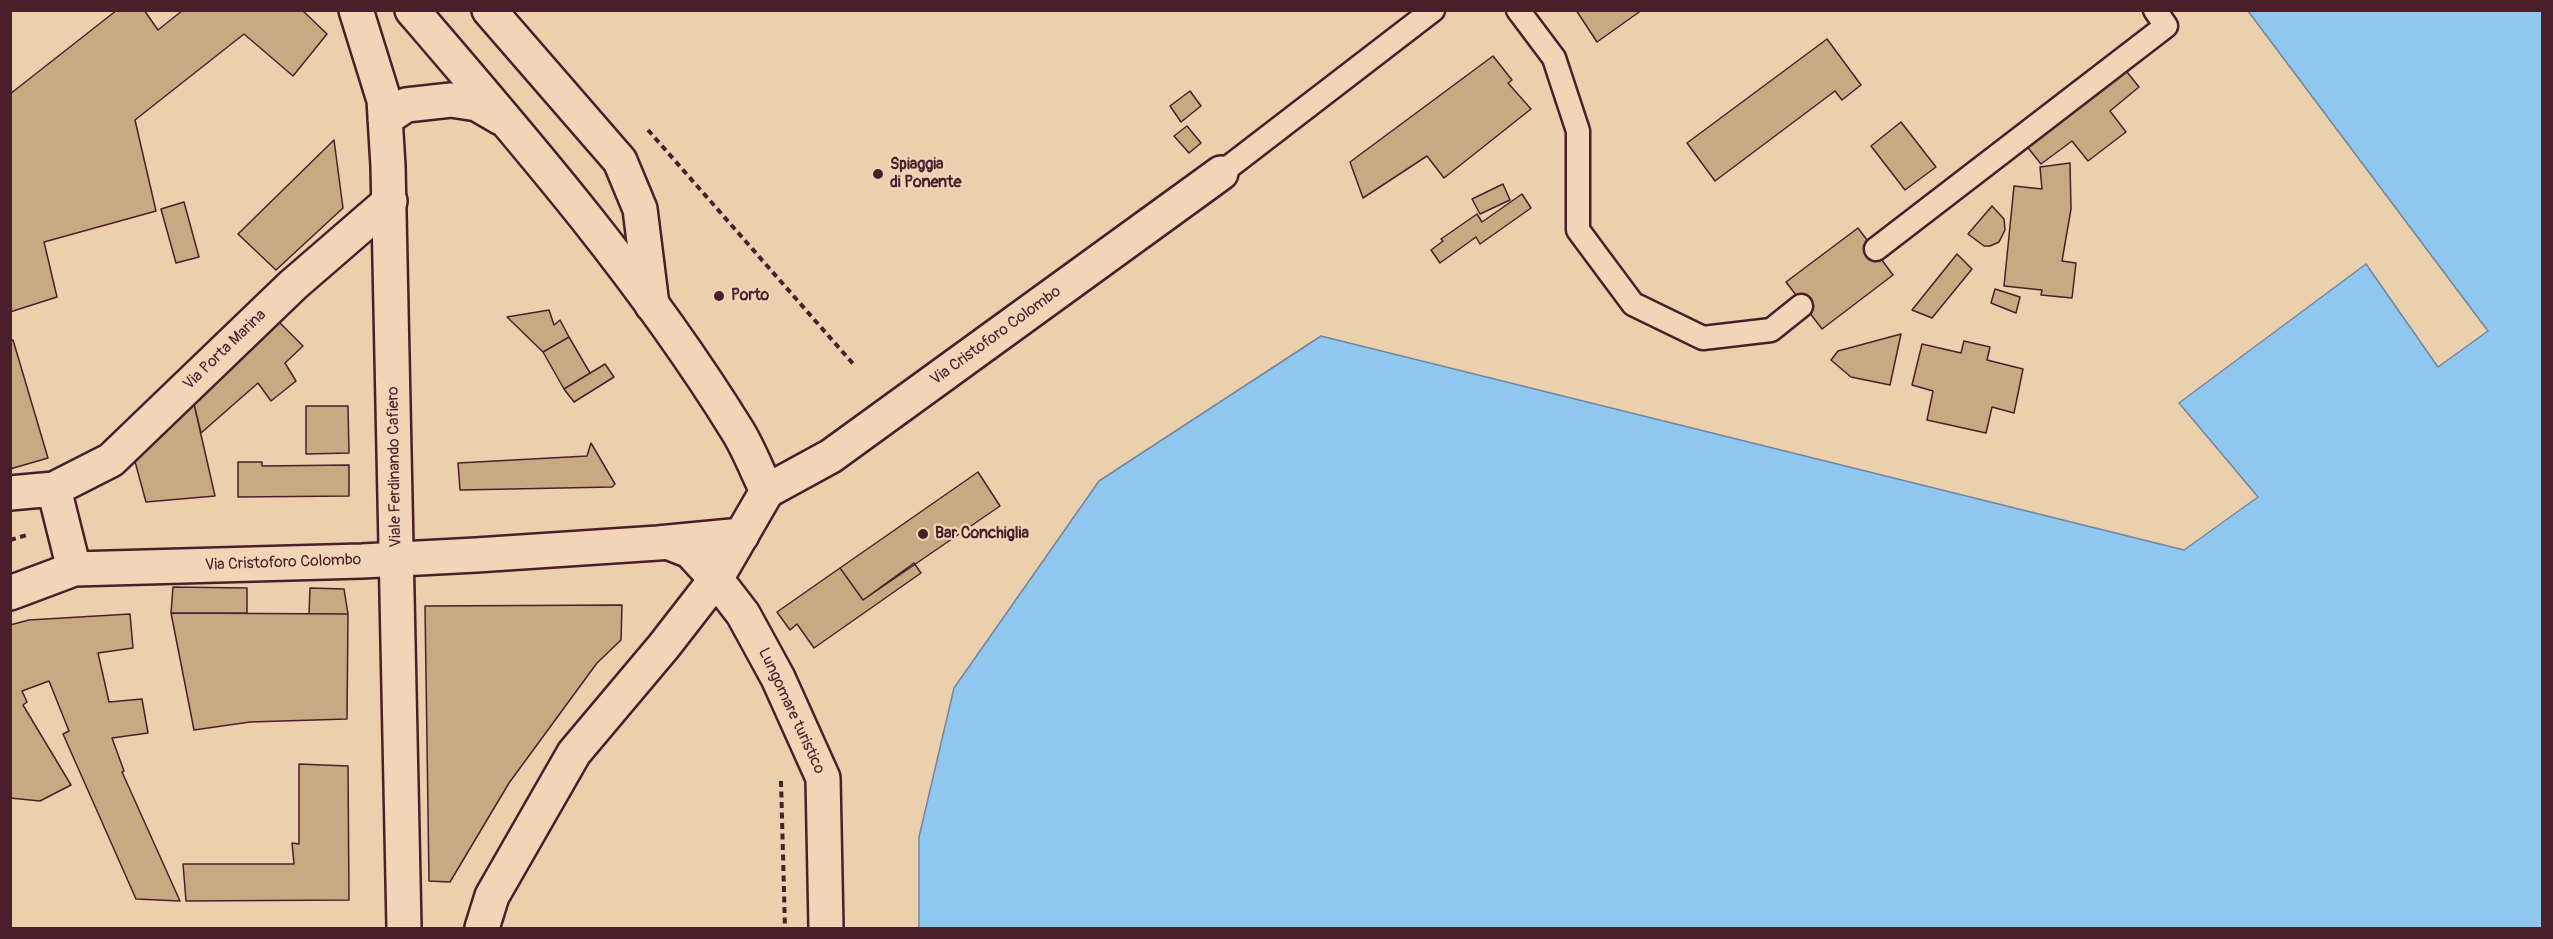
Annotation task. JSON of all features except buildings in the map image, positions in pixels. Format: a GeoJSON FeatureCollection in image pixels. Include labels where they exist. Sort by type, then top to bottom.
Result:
{"type":"FeatureCollection","features":[{"type":"Feature","properties":{"kind":"street","name":"Viale Ferdinando Cafiero"},"geometry":{"type":"LineString","coordinates":[[356,10],[384,100],[386,119],[390,201],[404,928]]}},
{"type":"Feature","properties":{"kind":"street"},"geometry":{"type":"LineString","coordinates":[[412,10],[607,241],[738,432],[767,491],[716,579],[664,646],[574,753],[492,896],[482,928]]}},
{"type":"Feature","properties":{"kind":"street"},"geometry":{"type":"LineString","coordinates":[[489,10],[620,161],[640,209],[652,305]]}},
{"type":"Feature","properties":{"kind":"street"},"geometry":{"type":"LineString","coordinates":[[386,119],[406,105],[451,100],[477,104],[508,122]]}},
{"type":"Feature","properties":{"kind":"street","name":"Via Cristoforo Colombo"},"geometry":{"type":"LineString","coordinates":[[767,491],[831,456],[1221,173]]}},
{"type":"Feature","properties":{"kind":"street","name":"Via Porta Marina"},"geometry":{"type":"LineString","coordinates":[[10,493],[54,489],[111,460],[294,285],[390,201]]}},
{"type":"Feature","properties":{"kind":"street"},"geometry":{"type":"LineString","coordinates":[[54,489],[74,569]]}},
{"type":"Feature","properties":{"kind":"street","name":"Via Cristoforo Colombo"},"geometry":{"type":"LineString","coordinates":[[10,593],[74,569],[396,558],[667,542],[742,535]]}},
{"type":"Feature","properties":{"kind":"street","name":"Via Cristoforo Colombo"},"geometry":{"type":"LineString","coordinates":[[667,542],[690,551],[716,579]]}},
{"type":"Feature","properties":{"kind":"street","name":"Lungomare turistico"},"geometry":{"type":"LineString","coordinates":[[716,579],[743,614],[778,678],[823,778],[826,928]]}},
{"type":"Feature","properties":{"kind":"lane"},"geometry":{"type":"LineString","coordinates":[[1221,173],[1433,10]]}},
{"type":"Feature","properties":{"kind":"lane"},"geometry":{"type":"LineString","coordinates":[[1518,10],[1554,58],[1578,131],[1578,230],[1633,304],[1703,338],[1771,330],[1801,306]]}},
{"type":"Feature","properties":{"kind":"lane"},"geometry":{"type":"LineString","coordinates":[[1876,249],[2166,26],[2155,10]]}},
{"type":"Feature","properties":{"kind":"path"},"geometry":{"type":"LineString","coordinates":[[644,126],[855,366]]}},
{"type":"Feature","properties":{"kind":"path"},"geometry":{"type":"LineString","coordinates":[[781,774],[784,928]]}},
{"type":"Feature","properties":{"kind":"water"},"geometry":{"type":"Polygon","coordinates":[[[2248,11],[2542,11],[2542,928],[919,928],[919,837],[954,688],[1099,481],[1321,336],[2184,550],[2258,497],[2179,403],[2366,264],[2438,367],[2488,331],[2248,11]]]}},
{"type":"Feature","properties":{"kind":"place","name":"Spiaggia di Ponente"},"geometry":{"type":"Point","coordinates":[878,174]}},
{"type":"Feature","properties":{"kind":"place","name":"Porto"},"geometry":{"type":"Point","coordinates":[719,296]}},
{"type":"Feature","properties":{"kind":"place","name":"Bar Conchiglia"},"geometry":{"type":"Point","coordinates":[923,534]}}]}
